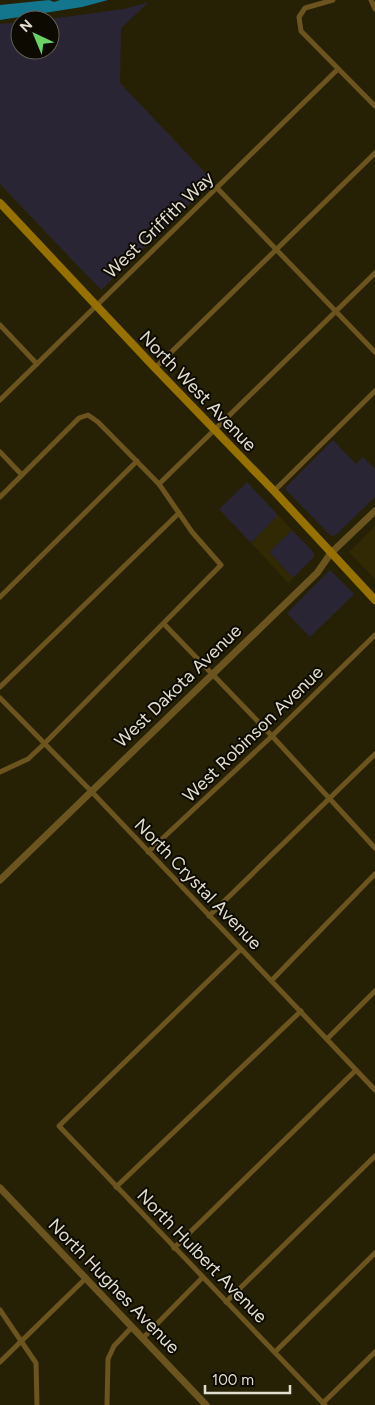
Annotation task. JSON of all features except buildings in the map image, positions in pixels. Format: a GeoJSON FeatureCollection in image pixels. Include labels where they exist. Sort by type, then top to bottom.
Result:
{"type":"FeatureCollection","features":[{"type":"Feature","properties":{"kind":"main road","name":"North West Avenue"},"geometry":{"type":"LineString","coordinates":[[0,203],[375,600]]}},
{"type":"Feature","properties":{"kind":"street"},"geometry":{"type":"LineString","coordinates":[[333,0],[305,8],[299,17],[302,31],[375,106]]}},
{"type":"Feature","properties":{"kind":"street"},"geometry":{"type":"LineString","coordinates":[[371,0],[375,9]]}},
{"type":"Feature","properties":{"kind":"street","name":"West Griffith Way"},"geometry":{"type":"LineString","coordinates":[[0,400],[338,69]]}},
{"type":"Feature","properties":{"kind":"street"},"geometry":{"type":"LineString","coordinates":[[155,368],[375,153]]}},
{"type":"Feature","properties":{"kind":"street"},"geometry":{"type":"LineString","coordinates":[[217,188],[375,352]]}},
{"type":"Feature","properties":{"kind":"street"},"geometry":{"type":"LineString","coordinates":[[159,484],[375,273]]}},
{"type":"Feature","properties":{"kind":"street"},"geometry":{"type":"LineString","coordinates":[[0,325],[38,364]]}},
{"type":"Feature","properties":{"kind":"street"},"geometry":{"type":"LineString","coordinates":[[274,491],[375,391]]}},
{"type":"Feature","properties":{"kind":"street"},"geometry":{"type":"LineString","coordinates":[[0,497],[79,418],[88,415],[94,418],[159,484],[192,532],[221,566],[44,744],[28,758],[0,772]]}},
{"type":"Feature","properties":{"kind":"street"},"geometry":{"type":"LineString","coordinates":[[0,452],[22,475]]}},
{"type":"Feature","properties":{"kind":"street"},"geometry":{"type":"LineString","coordinates":[[0,597],[137,461]]}},
{"type":"Feature","properties":{"kind":"street","name":"West Dakota Avenue"},"geometry":{"type":"LineString","coordinates":[[0,880],[317,573],[331,554],[375,511]]}},
{"type":"Feature","properties":{"kind":"street"},"geometry":{"type":"LineString","coordinates":[[0,687],[179,513]]}},
{"type":"Feature","properties":{"kind":"street"},"geometry":{"type":"LineString","coordinates":[[164,624],[272,736],[375,848]]}},
{"type":"Feature","properties":{"kind":"street","name":"West Robinson Avenue"},"geometry":{"type":"LineString","coordinates":[[148,852],[272,736],[375,635]]}},
{"type":"Feature","properties":{"kind":"street","name":"North Crystal Avenue"},"geometry":{"type":"LineString","coordinates":[[0,698],[272,980],[375,1090]]}},
{"type":"Feature","properties":{"kind":"street"},"geometry":{"type":"LineString","coordinates":[[209,916],[375,754]]}},
{"type":"Feature","properties":{"kind":"street"},"geometry":{"type":"LineString","coordinates":[[272,980],[375,874]]}},
{"type":"Feature","properties":{"kind":"street","name":"North Hulbert Avenue"},"geometry":{"type":"LineString","coordinates":[[241,949],[59,1126],[324,1404]]}},
{"type":"Feature","properties":{"kind":"street"},"geometry":{"type":"LineString","coordinates":[[327,1039],[375,991]]}},
{"type":"Feature","properties":{"kind":"street"},"geometry":{"type":"LineString","coordinates":[[116,1186],[301,1011]]}},
{"type":"Feature","properties":{"kind":"street"},"geometry":{"type":"LineString","coordinates":[[174,1248],[356,1070]]}},
{"type":"Feature","properties":{"kind":"street"},"geometry":{"type":"LineString","coordinates":[[226,1302],[375,1156]]}},
{"type":"Feature","properties":{"kind":"street","name":"North Hughes Avenue"},"geometry":{"type":"LineString","coordinates":[[0,1188],[206,1405]]}},
{"type":"Feature","properties":{"kind":"street"},"geometry":{"type":"LineString","coordinates":[[275,1352],[375,1254]]}},
{"type":"Feature","properties":{"kind":"street"},"geometry":{"type":"LineString","coordinates":[[142,1338],[202,1278]]}},
{"type":"Feature","properties":{"kind":"street"},"geometry":{"type":"LineString","coordinates":[[0,1362],[85,1279]]}},
{"type":"Feature","properties":{"kind":"street"},"geometry":{"type":"LineString","coordinates":[[0,1310],[36,1363],[36,1405]]}},
{"type":"Feature","properties":{"kind":"street"},"geometry":{"type":"LineString","coordinates":[[108,1405],[108,1359],[114,1346],[132,1327]]}},
{"type":"Feature","properties":{"kind":"street"},"geometry":{"type":"LineString","coordinates":[[324,1404],[375,1352]]}},
{"type":"Feature","properties":{"kind":"shaded area"},"geometry":{"type":"Polygon","coordinates":[[[149,2],[121,28],[120,83],[213,181],[101,290],[0,184],[0,24],[10,23],[10,60],[60,60],[60,18],[124,9],[149,2]]]}},
{"type":"Feature","properties":{"kind":"shaded area"},"geometry":{"type":"Polygon","coordinates":[[[333,440],[356,464],[363,457],[375,469],[375,497],[336,535],[331,536],[286,490],[286,487],[333,440]]]}},
{"type":"Feature","properties":{"kind":"shaded area"},"geometry":{"type":"Polygon","coordinates":[[[247,482],[278,515],[251,543],[219,509],[247,482]]]}},
{"type":"Feature","properties":{"kind":"shaded area"},"geometry":{"type":"Polygon","coordinates":[[[278,515],[292,530],[269,552],[293,578],[288,583],[251,543],[278,515]]]}},
{"type":"Feature","properties":{"kind":"shaded area"},"geometry":{"type":"Polygon","coordinates":[[[375,526],[375,579],[349,552],[375,526]]]}},
{"type":"Feature","properties":{"kind":"shaded area"},"geometry":{"type":"Polygon","coordinates":[[[292,530],[314,553],[314,557],[293,578],[269,552],[292,530]]]}},
{"type":"Feature","properties":{"kind":"shaded area"},"geometry":{"type":"Polygon","coordinates":[[[330,570],[354,594],[310,637],[287,613],[330,570]]]}},
{"type":"Feature","properties":{"kind":"water"},"geometry":{"type":"Polygon","coordinates":[[[49,0],[54,2],[60,0],[108,0],[60,10],[10,10],[10,18],[0,20],[0,5],[49,0]]]}}]}
